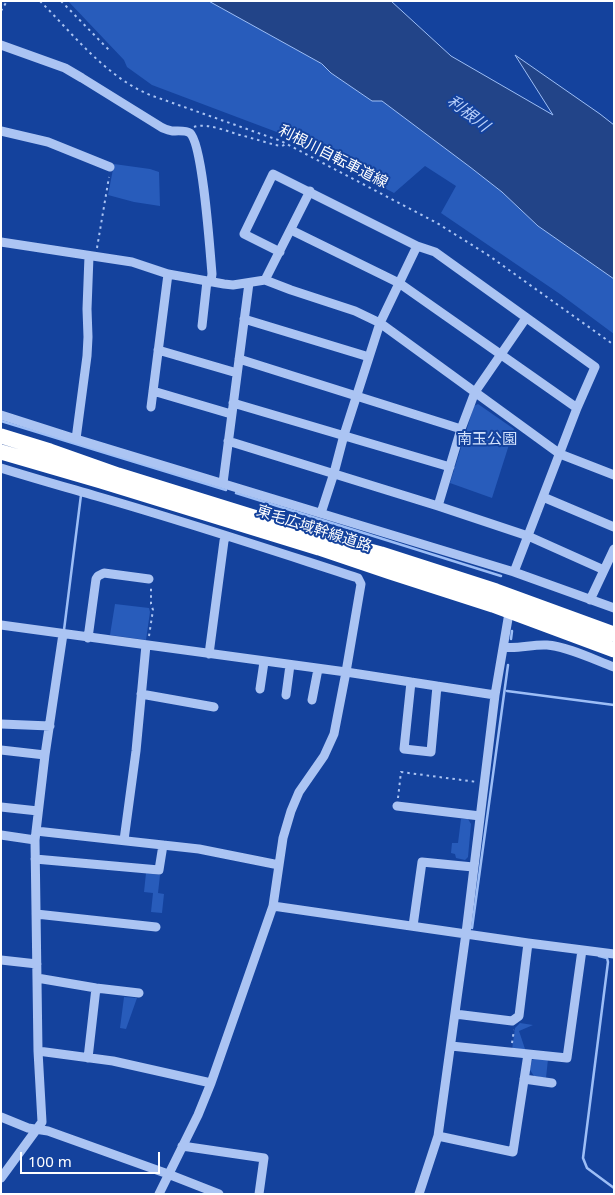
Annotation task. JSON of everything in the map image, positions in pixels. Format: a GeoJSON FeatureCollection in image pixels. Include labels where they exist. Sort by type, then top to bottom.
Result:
{"type":"FeatureCollection","features":[{"type":"Feature","properties":{"kind":"highway","name":"東毛広域幹線道路"},"geometry":{"type":"LineString","coordinates":[[1,436],[321,538],[381,554],[511,604],[614,650]]}},
{"type":"Feature","properties":{"kind":"highway","name":"東毛広域幹線道路"},"geometry":{"type":"LineString","coordinates":[[1,452],[309,545],[493,605],[511,604],[614,634]]}},
{"type":"Feature","properties":{"kind":"street"},"geometry":{"type":"LineString","coordinates":[[1,45],[65,68],[166,130],[189,132],[196,144],[204,189],[212,274],[209,281],[202,326]]}},
{"type":"Feature","properties":{"kind":"street"},"geometry":{"type":"LineString","coordinates":[[1,131],[48,142],[110,167]]}},
{"type":"Feature","properties":{"kind":"street"},"geometry":{"type":"LineString","coordinates":[[280,252],[244,234],[273,174],[417,246],[435,252],[595,367],[577,408],[514,572]]}},
{"type":"Feature","properties":{"kind":"street"},"geometry":{"type":"LineString","coordinates":[[266,280],[310,192]]}},
{"type":"Feature","properties":{"kind":"street"},"geometry":{"type":"LineString","coordinates":[[291,230],[399,283],[577,408]]}},
{"type":"Feature","properties":{"kind":"street"},"geometry":{"type":"LineString","coordinates":[[1,242],[132,262],[168,274],[233,285],[266,280],[355,311],[380,323],[560,454],[614,475]]}},
{"type":"Feature","properties":{"kind":"street"},"geometry":{"type":"LineString","coordinates":[[321,513],[380,323],[417,246]]}},
{"type":"Feature","properties":{"kind":"street"},"geometry":{"type":"LineString","coordinates":[[76,439],[87,356],[87,309],[92,257]]}},
{"type":"Feature","properties":{"kind":"street"},"geometry":{"type":"LineString","coordinates":[[151,407],[168,274]]}},
{"type":"Feature","properties":{"kind":"street"},"geometry":{"type":"LineString","coordinates":[[223,483],[249,283]]}},
{"type":"Feature","properties":{"kind":"street"},"geometry":{"type":"LineString","coordinates":[[244,318],[369,357]]}},
{"type":"Feature","properties":{"kind":"street"},"geometry":{"type":"LineString","coordinates":[[438,506],[461,429],[475,392],[526,318]]}},
{"type":"Feature","properties":{"kind":"street"},"geometry":{"type":"LineString","coordinates":[[158,350],[237,373]]}},
{"type":"Feature","properties":{"kind":"street"},"geometry":{"type":"LineString","coordinates":[[239,359],[461,429]]}},
{"type":"Feature","properties":{"kind":"street"},"geometry":{"type":"LineString","coordinates":[[154,391],[232,414]]}},
{"type":"Feature","properties":{"kind":"street"},"geometry":{"type":"LineString","coordinates":[[233,403],[450,467]]}},
{"type":"Feature","properties":{"kind":"street"},"geometry":{"type":"LineString","coordinates":[[1,415],[514,572],[614,608]]}},
{"type":"Feature","properties":{"kind":"street"},"geometry":{"type":"LineString","coordinates":[[228,440],[528,536],[604,570]]}},
{"type":"Feature","properties":{"kind":"street"},"geometry":{"type":"LineString","coordinates":[[1,468],[358,578],[361,584],[334,734],[324,756],[299,792],[295,802],[283,838],[273,906],[211,1083],[198,1115],[159,1194]]}},
{"type":"Feature","properties":{"kind":"street"},"geometry":{"type":"LineString","coordinates":[[543,497],[614,527]]}},
{"type":"Feature","properties":{"kind":"street"},"geometry":{"type":"LineString","coordinates":[[208,654],[226,536]]}},
{"type":"Feature","properties":{"kind":"street"},"geometry":{"type":"LineString","coordinates":[[590,600],[614,549]]}},
{"type":"Feature","properties":{"kind":"street"},"geometry":{"type":"LineString","coordinates":[[88,638],[98,576],[104,573],[149,579]]}},
{"type":"Feature","properties":{"kind":"street"},"geometry":{"type":"LineString","coordinates":[[420,1194],[438,1136],[466,933],[495,695],[511,604]]}},
{"type":"Feature","properties":{"kind":"street"},"geometry":{"type":"LineString","coordinates":[[1,626],[346,672],[495,695]]}},
{"type":"Feature","properties":{"kind":"street"},"geometry":{"type":"LineString","coordinates":[[1,1178],[42,1122],[38,1051],[35,836],[63,634]]}},
{"type":"Feature","properties":{"kind":"street"},"geometry":{"type":"LineString","coordinates":[[504,647],[513,648],[544,644],[558,646],[614,667]]}},
{"type":"Feature","properties":{"kind":"street"},"geometry":{"type":"LineString","coordinates":[[124,840],[136,751],[146,645]]}},
{"type":"Feature","properties":{"kind":"street"},"geometry":{"type":"LineString","coordinates":[[260,689],[264,662]]}},
{"type":"Feature","properties":{"kind":"street"},"geometry":{"type":"LineString","coordinates":[[286,695],[290,665]]}},
{"type":"Feature","properties":{"kind":"street"},"geometry":{"type":"LineString","coordinates":[[312,700],[318,669]]}},
{"type":"Feature","properties":{"kind":"street"},"geometry":{"type":"LineString","coordinates":[[411,682],[404,749],[431,752],[437,686]]}},
{"type":"Feature","properties":{"kind":"street"},"geometry":{"type":"LineString","coordinates":[[141,694],[214,707]]}},
{"type":"Feature","properties":{"kind":"street"},"geometry":{"type":"LineString","coordinates":[[1,724],[50,726]]}},
{"type":"Feature","properties":{"kind":"street"},"geometry":{"type":"LineString","coordinates":[[1,750],[45,756]]}},
{"type":"Feature","properties":{"kind":"street"},"geometry":{"type":"LineString","coordinates":[[397,806],[480,816]]}},
{"type":"Feature","properties":{"kind":"street"},"geometry":{"type":"LineString","coordinates":[[1,807],[38,811]]}},
{"type":"Feature","properties":{"kind":"street"},"geometry":{"type":"LineString","coordinates":[[1,835],[124,840],[199,849],[279,865]]}},
{"type":"Feature","properties":{"kind":"street"},"geometry":{"type":"LineString","coordinates":[[35,859],[159,870],[163,845]]}},
{"type":"Feature","properties":{"kind":"street"},"geometry":{"type":"LineString","coordinates":[[413,926],[422,862],[473,867]]}},
{"type":"Feature","properties":{"kind":"street"},"geometry":{"type":"LineString","coordinates":[[273,906],[614,954]]}},
{"type":"Feature","properties":{"kind":"street"},"geometry":{"type":"LineString","coordinates":[[36,914],[156,927]]}},
{"type":"Feature","properties":{"kind":"street"},"geometry":{"type":"LineString","coordinates":[[455,1014],[512,1021],[515,1019],[518,1016],[528,943]]}},
{"type":"Feature","properties":{"kind":"street"},"geometry":{"type":"LineString","coordinates":[[451,1046],[567,1058],[582,950]]}},
{"type":"Feature","properties":{"kind":"street"},"geometry":{"type":"LineString","coordinates":[[1,960],[37,964]]}},
{"type":"Feature","properties":{"kind":"street"},"geometry":{"type":"LineString","coordinates":[[37,978],[139,993]]}},
{"type":"Feature","properties":{"kind":"street"},"geometry":{"type":"LineString","coordinates":[[88,1058],[96,988]]}},
{"type":"Feature","properties":{"kind":"street"},"geometry":{"type":"LineString","coordinates":[[38,1051],[113,1061],[211,1083]]}},
{"type":"Feature","properties":{"kind":"street"},"geometry":{"type":"LineString","coordinates":[[438,1136],[513,1152],[528,1054]]}},
{"type":"Feature","properties":{"kind":"street"},"geometry":{"type":"LineString","coordinates":[[524,1079],[552,1083]]}},
{"type":"Feature","properties":{"kind":"street"},"geometry":{"type":"LineString","coordinates":[[1,1117],[28,1128],[48,1131],[219,1194]]}},
{"type":"Feature","properties":{"kind":"street"},"geometry":{"type":"LineString","coordinates":[[182,1146],[264,1158],[259,1194]]}},
{"type":"Feature","properties":{"kind":"path"},"geometry":{"type":"LineString","coordinates":[[1,11],[7,1]]}},
{"type":"Feature","properties":{"kind":"path","name":"利根川自転車道線"},"geometry":{"type":"LineString","coordinates":[[40,1],[107,68],[136,89],[286,144],[437,223],[488,255],[614,345]]}},
{"type":"Feature","properties":{"kind":"path"},"geometry":{"type":"LineString","coordinates":[[61,1],[109,50]]}},
{"type":"Feature","properties":{"kind":"path"},"geometry":{"type":"LineString","coordinates":[[193,128],[205,126],[275,145],[282,146],[286,144]]}},
{"type":"Feature","properties":{"kind":"path"},"geometry":{"type":"LineString","coordinates":[[92,257],[110,167]]}},
{"type":"Feature","properties":{"kind":"path"},"geometry":{"type":"LineString","coordinates":[[146,645],[153,610],[150,604],[151,586],[149,579]]}},
{"type":"Feature","properties":{"kind":"path"},"geometry":{"type":"LineString","coordinates":[[397,806],[401,772],[484,783]]}},
{"type":"Feature","properties":{"kind":"path"},"geometry":{"type":"LineString","coordinates":[[511,1053],[515,1019]]}},
{"type":"Feature","properties":{"kind":"green space"},"geometry":{"type":"Polygon","coordinates":[[[68,1],[209,1],[322,64],[331,73],[372,101],[382,101],[502,192],[538,226],[614,279],[614,334],[560,294],[441,213],[456,186],[425,166],[394,193],[282,134],[152,85],[127,67],[124,60],[68,1]]]}},
{"type":"Feature","properties":{"kind":"green space"},"geometry":{"type":"Polygon","coordinates":[[[114,164],[159,172],[160,206],[108,195],[114,164]]]}},
{"type":"Feature","properties":{"kind":"green space","name":"南玉公園"},"geometry":{"type":"Polygon","coordinates":[[[478,404],[514,429],[492,498],[450,483],[474,406],[478,404]]]}},
{"type":"Feature","properties":{"kind":"green space"},"geometry":{"type":"Polygon","coordinates":[[[115,604],[149,608],[146,640],[110,635],[115,604]]]}},
{"type":"Feature","properties":{"kind":"green space"},"geometry":{"type":"Polygon","coordinates":[[[461,819],[468,819],[471,824],[468,857],[465,860],[456,858],[455,854],[451,853],[452,843],[458,843],[461,819]]]}},
{"type":"Feature","properties":{"kind":"green space"},"geometry":{"type":"Polygon","coordinates":[[[146,873],[160,875],[158,893],[164,894],[162,913],[151,912],[153,893],[144,892],[146,873]]]}},
{"type":"Feature","properties":{"kind":"green space"},"geometry":{"type":"Polygon","coordinates":[[[124,997],[137,998],[126,1029],[120,1028],[124,997]]]}},
{"type":"Feature","properties":{"kind":"green space"},"geometry":{"type":"Polygon","coordinates":[[[520,1023],[533,1025],[519,1031],[526,1052],[512,1050],[515,1028],[520,1023]]]}},
{"type":"Feature","properties":{"kind":"green space"},"geometry":{"type":"Polygon","coordinates":[[[538,1057],[548,1059],[546,1078],[534,1076],[530,1070],[532,1060],[538,1057]]]}},
{"type":"Feature","properties":{"kind":"water","name":"利根川"},"geometry":{"type":"Polygon","coordinates":[[[209,1],[391,1],[451,56],[553,115],[515,55],[614,125],[614,279],[538,226],[502,192],[382,101],[372,101],[331,73],[322,64],[209,1]]]}},
{"type":"Feature","properties":{"kind":"waterway"},"geometry":{"type":"LineString","coordinates":[[1,421],[226,490]]}},
{"type":"Feature","properties":{"kind":"waterway"},"geometry":{"type":"LineString","coordinates":[[236,493],[501,576]]}},
{"type":"Feature","properties":{"kind":"waterway"},"geometry":{"type":"LineString","coordinates":[[64,630],[81,495]]}},
{"type":"Feature","properties":{"kind":"waterway"},"geometry":{"type":"LineString","coordinates":[[511,639],[512,631]]}},
{"type":"Feature","properties":{"kind":"waterway"},"geometry":{"type":"LineString","coordinates":[[472,928],[508,665]]}},
{"type":"Feature","properties":{"kind":"waterway"},"geometry":{"type":"LineString","coordinates":[[507,691],[614,705]]}},
{"type":"Feature","properties":{"kind":"waterway"},"geometry":{"type":"LineString","coordinates":[[599,956],[607,958],[608,962],[583,1158],[587,1168],[614,1188]]}}]}
